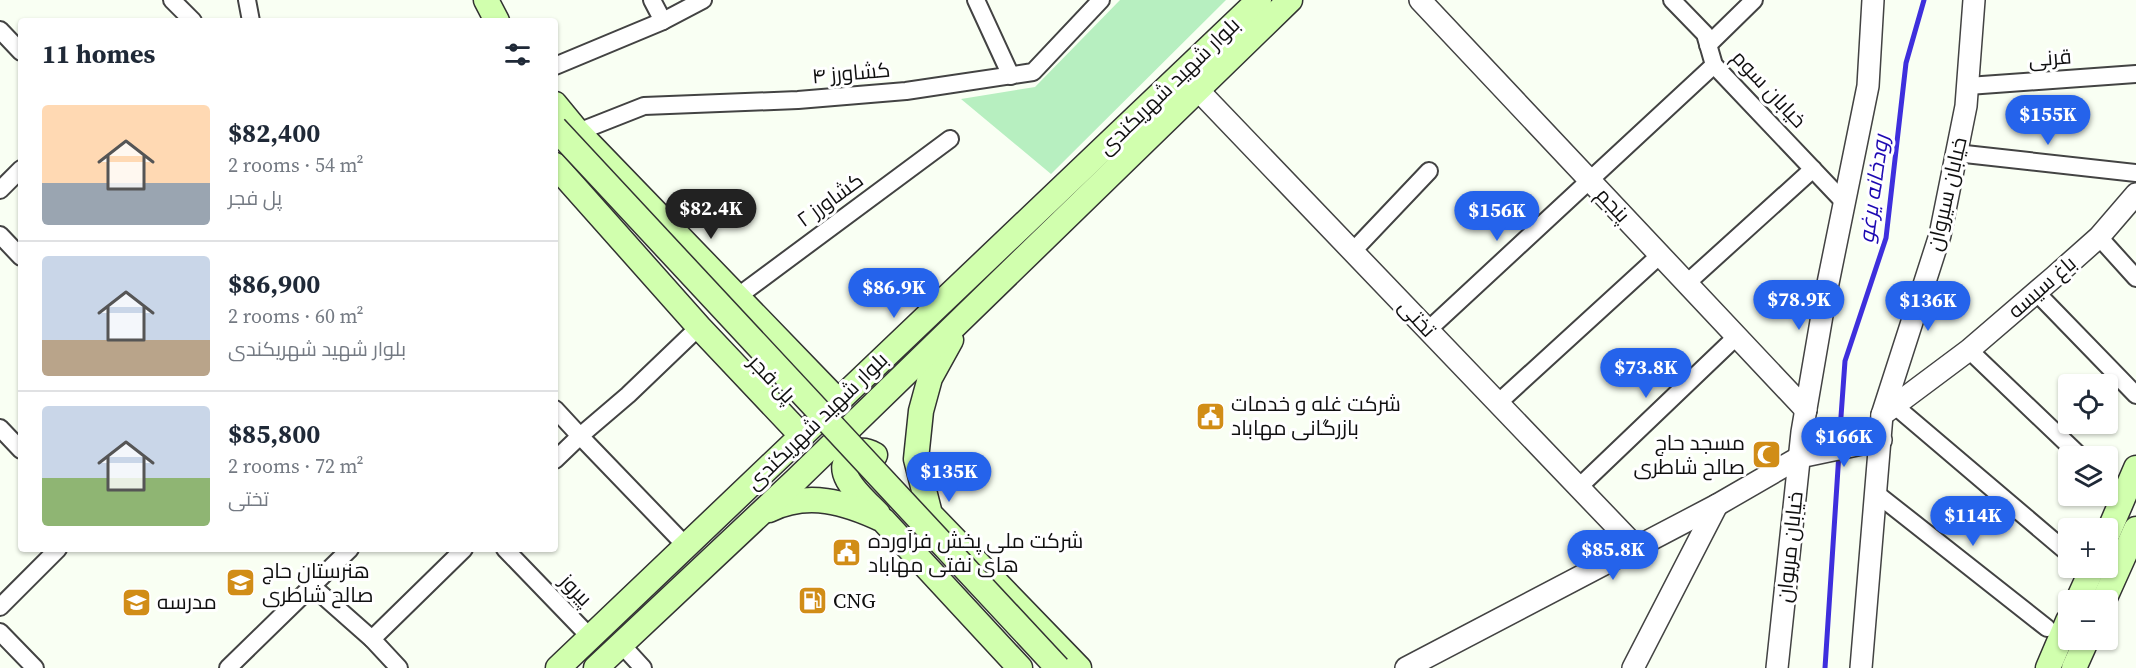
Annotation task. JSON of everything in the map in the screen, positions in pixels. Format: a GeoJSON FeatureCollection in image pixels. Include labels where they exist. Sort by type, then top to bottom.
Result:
{"type":"FeatureCollection","features":[{"type":"Feature","properties":{"kind":"main road"},"geometry":{"type":"LineString","coordinates":[[467,0],[477,18]]}},
{"type":"Feature","properties":{"kind":"main road"},"geometry":{"type":"LineString","coordinates":[[486,0],[495,18]]}},
{"type":"Feature","properties":{"kind":"main road","name":"بلوار شهید شهریکندی"},"geometry":{"type":"LineString","coordinates":[[558,668],[1259,0]]}},
{"type":"Feature","properties":{"kind":"main road","name":"بلوار شهید شهریکندی"},"geometry":{"type":"LineString","coordinates":[[596,668],[758,515],[1290,0]]}},
{"type":"Feature","properties":{"kind":"main road"},"geometry":{"type":"LineString","coordinates":[[558,113],[563,129],[1058,668]]}},
{"type":"Feature","properties":{"kind":"main road"},"geometry":{"type":"LineString","coordinates":[[563,129],[737,297],[838,401]]}},
{"type":"Feature","properties":{"kind":"main road","name":"پل فجر"},"geometry":{"type":"LineString","coordinates":[[558,148],[1037,668]]}},
{"type":"Feature","properties":{"kind":"main road"},"geometry":{"type":"LineString","coordinates":[[558,168],[699,327],[801,436]]}},
{"type":"Feature","properties":{"kind":"main road"},"geometry":{"type":"LineString","coordinates":[[930,514],[916,459],[921,411],[930,378],[945,348],[980,300]]}},
{"type":"Feature","properties":{"kind":"main road"},"geometry":{"type":"LineString","coordinates":[[1020,668],[883,520],[845,475],[844,464],[851,454],[869,452],[879,459],[1079,668]]}},
{"type":"Feature","properties":{"kind":"main road"},"geometry":{"type":"LineString","coordinates":[[2114,518],[2136,468]]}},
{"type":"Feature","properties":{"kind":"main road"},"geometry":{"type":"LineString","coordinates":[[758,515],[781,504],[802,499],[828,500],[856,507],[883,520]]}},
{"type":"Feature","properties":{"kind":"main road"},"geometry":{"type":"LineString","coordinates":[[2109,590],[2136,529]]}},
{"type":"Feature","properties":{"kind":"main road"},"geometry":{"type":"LineString","coordinates":[[2048,668],[2058,625]]}},
{"type":"Feature","properties":{"kind":"main road"},"geometry":{"type":"LineString","coordinates":[[2074,668],[2082,650]]}},
{"type":"Feature","properties":{"kind":"street"},"geometry":{"type":"LineString","coordinates":[[172,0],[190,18]]}},
{"type":"Feature","properties":{"kind":"street"},"geometry":{"type":"LineString","coordinates":[[247,0],[250,18]]}},
{"type":"Feature","properties":{"kind":"street"},"geometry":{"type":"LineString","coordinates":[[652,0],[663,21]]}},
{"type":"Feature","properties":{"kind":"street"},"geometry":{"type":"LineString","coordinates":[[558,65],[663,21],[703,0]]}},
{"type":"Feature","properties":{"kind":"street"},"geometry":{"type":"LineString","coordinates":[[976,0],[1011,76]]}},
{"type":"Feature","properties":{"kind":"street","name":"کشاورز ۴"},"geometry":{"type":"LineString","coordinates":[[563,129],[644,106],[798,100],[884,93],[1033,72],[1101,0]]}},
{"type":"Feature","properties":{"kind":"street","name":"پنجم"},"geometry":{"type":"LineString","coordinates":[[1420,0],[1806,410]]}},
{"type":"Feature","properties":{"kind":"street","name":"خیابان سوم"},"geometry":{"type":"LineString","coordinates":[[1672,0],[1705,34],[1714,65],[1844,202]]}},
{"type":"Feature","properties":{"kind":"street"},"geometry":{"type":"LineString","coordinates":[[1708,45],[1755,0]]}},
{"type":"Feature","properties":{"kind":"street","name":"خیابان مریوان"},"geometry":{"type":"LineString","coordinates":[[1777,668],[1806,410],[1868,86],[1874,0]]}},
{"type":"Feature","properties":{"kind":"street","name":"خیابان سیروان"},"geometry":{"type":"LineString","coordinates":[[1861,668],[1881,440],[1940,236],[1968,86],[1974,0]]}},
{"type":"Feature","properties":{"kind":"street"},"geometry":{"type":"LineString","coordinates":[[0,30],[18,49]]}},
{"type":"Feature","properties":{"kind":"street"},"geometry":{"type":"LineString","coordinates":[[1428,330],[1714,65]]}},
{"type":"Feature","properties":{"kind":"street","name":"قرنی"},"geometry":{"type":"LineString","coordinates":[[1968,86],[2136,74]]}},
{"type":"Feature","properties":{"kind":"street","name":"تختی"},"geometry":{"type":"LineString","coordinates":[[1197,89],[1354,250],[1636,547]]}},
{"type":"Feature","properties":{"kind":"street","name":"کشاورز ۲"},"geometry":{"type":"LineString","coordinates":[[737,297],[950,139]]}},
{"type":"Feature","properties":{"kind":"street"},"geometry":{"type":"LineString","coordinates":[[1956,153],[2136,173]]}},
{"type":"Feature","properties":{"kind":"street"},"geometry":{"type":"LineString","coordinates":[[1687,283],[1813,169]]}},
{"type":"Feature","properties":{"kind":"street"},"geometry":{"type":"LineString","coordinates":[[1354,250],[1430,171]]}},
{"type":"Feature","properties":{"kind":"street"},"geometry":{"type":"LineString","coordinates":[[0,190],[18,172]]}},
{"type":"Feature","properties":{"kind":"street","name":"باغ سیسه"},"geometry":{"type":"LineString","coordinates":[[1888,411],[1969,350],[2099,237],[2136,194]]}},
{"type":"Feature","properties":{"kind":"street"},"geometry":{"type":"LineString","coordinates":[[0,236],[18,254]]}},
{"type":"Feature","properties":{"kind":"street"},"geometry":{"type":"LineString","coordinates":[[2099,237],[2136,278]]}},
{"type":"Feature","properties":{"kind":"street"},"geometry":{"type":"LineString","coordinates":[[1498,403],[1660,255]]}},
{"type":"Feature","properties":{"kind":"street"},"geometry":{"type":"LineString","coordinates":[[2036,292],[2136,395]]}},
{"type":"Feature","properties":{"kind":"street"},"geometry":{"type":"LineString","coordinates":[[558,457],[580,435],[628,395],[699,327]]}},
{"type":"Feature","properties":{"kind":"street"},"geometry":{"type":"LineString","coordinates":[[1579,487],[1737,336]]}},
{"type":"Feature","properties":{"kind":"street"},"geometry":{"type":"LineString","coordinates":[[1969,350],[2070,446]]}},
{"type":"Feature","properties":{"kind":"street"},"geometry":{"type":"LineString","coordinates":[[1888,411],[2058,545]]}},
{"type":"Feature","properties":{"kind":"street"},"geometry":{"type":"LineString","coordinates":[[558,412],[686,546]]}},
{"type":"Feature","properties":{"kind":"street"},"geometry":{"type":"LineString","coordinates":[[0,428],[18,447]]}},
{"type":"Feature","properties":{"kind":"street"},"geometry":{"type":"LineString","coordinates":[[1406,668],[1717,505],[1800,457],[1881,440]]}},
{"type":"Feature","properties":{"kind":"street"},"geometry":{"type":"LineString","coordinates":[[1877,494],[2058,625]]}},
{"type":"Feature","properties":{"kind":"street"},"geometry":{"type":"LineString","coordinates":[[1633,668],[1717,505]]}},
{"type":"Feature","properties":{"kind":"street"},"geometry":{"type":"LineString","coordinates":[[0,607],[55,552]]}},
{"type":"Feature","properties":{"kind":"street"},"geometry":{"type":"LineString","coordinates":[[228,668],[347,552]]}},
{"type":"Feature","properties":{"kind":"street"},"geometry":{"type":"LineString","coordinates":[[372,639],[461,552]]}},
{"type":"Feature","properties":{"kind":"street","name":"پیروز"},"geometry":{"type":"LineString","coordinates":[[508,552],[591,637]]}},
{"type":"Feature","properties":{"kind":"street"},"geometry":{"type":"LineString","coordinates":[[312,586],[372,639],[399,668]]}},
{"type":"Feature","properties":{"kind":"street"},"geometry":{"type":"LineString","coordinates":[[0,632],[35,668]]}},
{"type":"Feature","properties":{"kind":"street"},"geometry":{"type":"LineString","coordinates":[[621,644],[643,668]]}},
{"type":"Feature","properties":{"kind":"green space"},"geometry":{"type":"Polygon","coordinates":[[[1120,0],[1226,0],[1051,174],[961,99],[1035,87],[1120,0]]]}},
{"type":"Feature","properties":{"kind":"waterway","name":"رودخانه یرغو"},"geometry":{"type":"LineString","coordinates":[[1839,444],[1845,361],[1886,238],[1906,63],[1924,0]]}},
{"type":"Feature","properties":{"kind":"waterway","name":"رودخانه یرغو"},"geometry":{"type":"LineString","coordinates":[[1825,668],[1839,453]]}},
{"type":"Feature","properties":{"kind":"place","name":"شرکت غله و خدمات بازرگانی مهاباد"},"geometry":{"type":"Point","coordinates":[1210,416]}},
{"type":"Feature","properties":{"kind":"place","name":"مسجد حاج صالح شاطری"},"geometry":{"type":"Point","coordinates":[1766,455]}},
{"type":"Feature","properties":{"kind":"place","name":"شرکت ملی پخش فرآورده های نفتی مهاباد"},"geometry":{"type":"Point","coordinates":[847,553]}},
{"type":"Feature","properties":{"kind":"place","name":"هنرستان حاج صالح شاطری"},"geometry":{"type":"Point","coordinates":[241,583]}},
{"type":"Feature","properties":{"kind":"place","name":"CNG"},"geometry":{"type":"Point","coordinates":[812,601]}},
{"type":"Feature","properties":{"kind":"place","name":"مدرسه"},"geometry":{"type":"Point","coordinates":[136,602]}}]}
